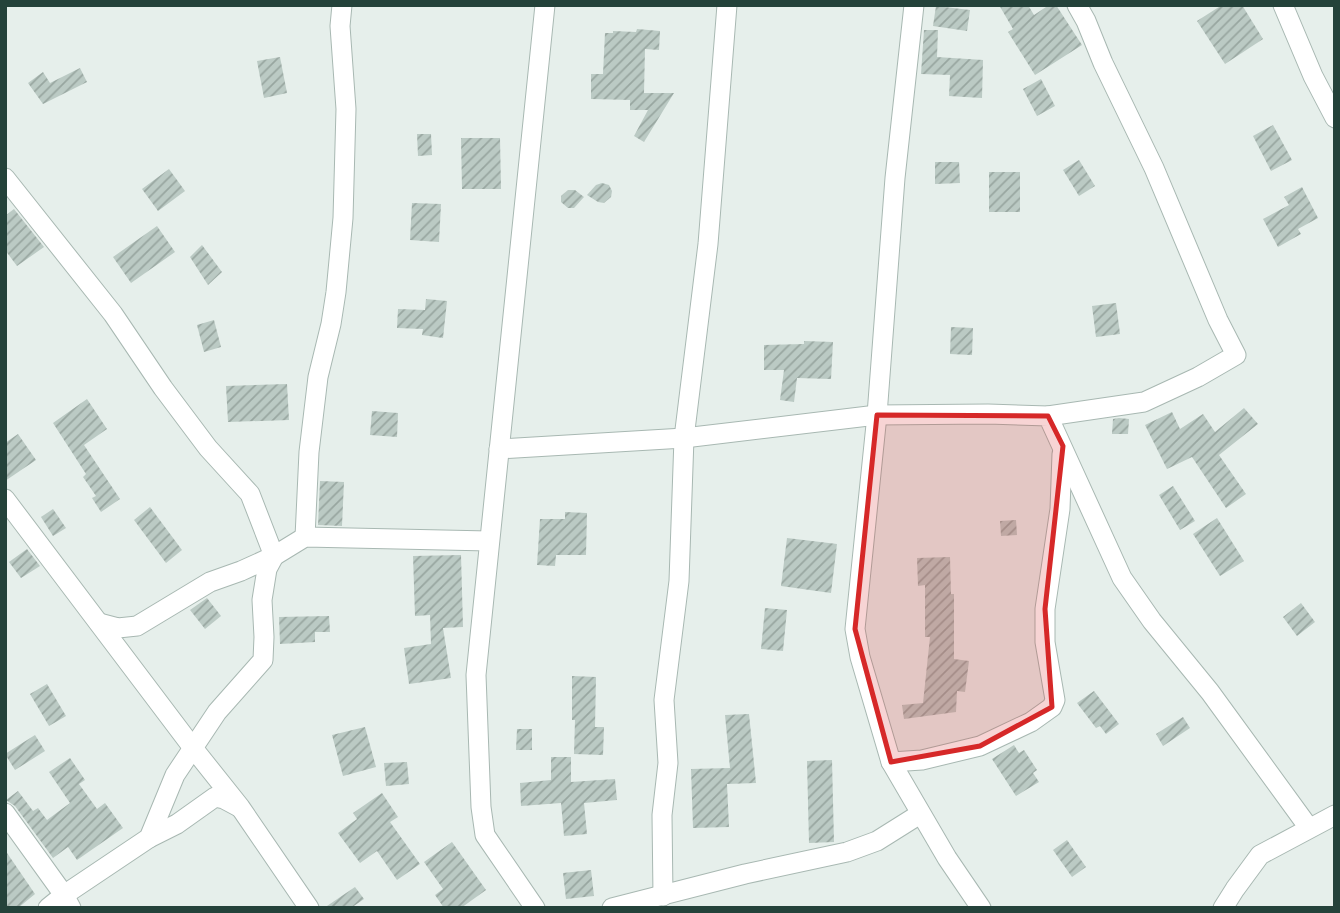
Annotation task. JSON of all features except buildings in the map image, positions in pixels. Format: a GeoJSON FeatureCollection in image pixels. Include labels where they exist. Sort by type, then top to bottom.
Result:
{"type":"FeatureCollection","features":[{"type":"Feature","properties":{"kind":"street"},"geometry":{"type":"LineString","coordinates":[[306,537],[309,452],[318,377],[336,292],[343,218],[346,109],[340,26],[342,5]]}},
{"type":"Feature","properties":{"kind":"street"},"geometry":{"type":"LineString","coordinates":[[535,908],[485,835],[481,807],[476,675],[545,5]]}},
{"type":"Feature","properties":{"kind":"street"},"geometry":{"type":"LineString","coordinates":[[663,896],[663,816],[668,763],[664,700],[679,581],[684,438],[708,244],[727,5]]}},
{"type":"Feature","properties":{"kind":"street"},"geometry":{"type":"LineString","coordinates":[[915,5],[895,178],[877,415],[855,629],[860,657],[891,762],[947,858],[981,908]]}},
{"type":"Feature","properties":{"kind":"street"},"geometry":{"type":"LineString","coordinates":[[499,449],[684,438],[877,415],[1048,416],[1144,402],[1198,377],[1236,355],[1213,309],[1154,168],[1077,5]]}},
{"type":"Feature","properties":{"kind":"street"},"geometry":{"type":"LineString","coordinates":[[1283,5],[1313,76],[1335,118]]}},
{"type":"Feature","properties":{"kind":"street"},"geometry":{"type":"LineString","coordinates":[[5,178],[113,314],[208,448],[250,494],[274,556],[267,569],[262,600],[263,660],[217,712],[175,775],[149,838]]}},
{"type":"Feature","properties":{"kind":"street"},"geometry":{"type":"LineString","coordinates":[[1048,416],[1122,578],[1152,621],[1210,692],[1309,828]]}},
{"type":"Feature","properties":{"kind":"street"},"geometry":{"type":"LineString","coordinates":[[891,762],[922,760],[980,746],[1031,722],[1052,707],[1055,700],[1045,642],[1045,610],[1060,509],[1063,446]]}},
{"type":"Feature","properties":{"kind":"street"},"geometry":{"type":"LineString","coordinates":[[5,499],[240,807],[309,908]]}},
{"type":"Feature","properties":{"kind":"street"},"geometry":{"type":"LineString","coordinates":[[99,623],[118,628],[137,626],[210,582],[274,556],[306,537],[489,541]]}},
{"type":"Feature","properties":{"kind":"street"},"geometry":{"type":"LineString","coordinates":[[48,908],[68,901],[149,838],[177,824],[215,797],[240,807]]}},
{"type":"Feature","properties":{"kind":"street"},"geometry":{"type":"LineString","coordinates":[[5,813],[68,901]]}},
{"type":"Feature","properties":{"kind":"street"},"geometry":{"type":"LineString","coordinates":[[612,908],[745,874],[847,852],[877,841],[920,814]]}},
{"type":"Feature","properties":{"kind":"street"},"geometry":{"type":"LineString","coordinates":[[1223,908],[1260,855],[1335,815]]}},
{"type":"Feature","properties":{"kind":"highlighted area"},"geometry":{"type":"Polygon","coordinates":[[[877,415],[1048,416],[1063,446],[1045,609],[1052,707],[980,746],[891,762],[855,629],[877,415]]]}}]}
